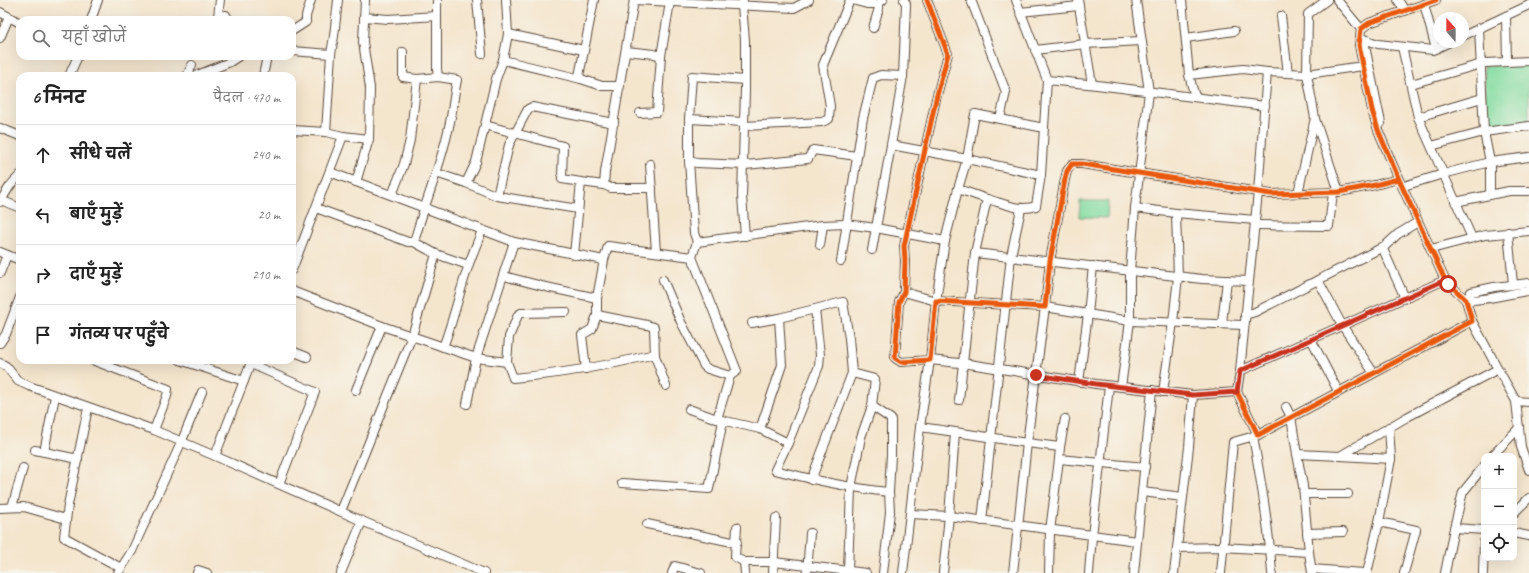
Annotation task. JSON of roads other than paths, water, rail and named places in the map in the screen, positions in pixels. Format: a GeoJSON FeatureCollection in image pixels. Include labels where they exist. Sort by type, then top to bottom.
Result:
{"type":"FeatureCollection","features":[{"type":"Feature","properties":{"kind":"street"},"geometry":{"type":"LineString","coordinates":[[92,16],[98,0]]}},
{"type":"Feature","properties":{"kind":"street"},"geometry":{"type":"LineString","coordinates":[[218,16],[220,0]]}},
{"type":"Feature","properties":{"kind":"street"},"geometry":{"type":"LineString","coordinates":[[296,28],[306,22],[306,16],[311,0]]}},
{"type":"Feature","properties":{"kind":"street"},"geometry":{"type":"LineString","coordinates":[[326,132],[325,124],[331,54],[338,0]]}},
{"type":"Feature","properties":{"kind":"street"},"geometry":{"type":"LineString","coordinates":[[356,182],[369,139],[370,88],[363,42],[366,0]]}},
{"type":"Feature","properties":{"kind":"street"},"geometry":{"type":"LineString","coordinates":[[437,0],[438,77]]}},
{"type":"Feature","properties":{"kind":"street"},"geometry":{"type":"LineString","coordinates":[[477,0],[482,54]]}},
{"type":"Feature","properties":{"kind":"street"},"geometry":{"type":"LineString","coordinates":[[466,183],[476,162],[496,79],[503,60],[508,34],[506,0]]}},
{"type":"Feature","properties":{"kind":"street"},"geometry":{"type":"LineString","coordinates":[[581,79],[579,76],[594,0]]}},
{"type":"Feature","properties":{"kind":"street"},"geometry":{"type":"LineString","coordinates":[[604,185],[634,0],[784,4],[794,8],[809,0]]}},
{"type":"Feature","properties":{"kind":"street"},"geometry":{"type":"LineString","coordinates":[[689,119],[744,124],[822,122],[829,119],[830,106],[823,65],[851,0],[867,4],[881,2],[873,28]]}},
{"type":"Feature","properties":{"kind":"street"},"geometry":{"type":"LineString","coordinates":[[872,250],[903,76],[906,4],[904,0]]}},
{"type":"Feature","properties":{"kind":"street"},"geometry":{"type":"LineString","coordinates":[[927,0],[948,54],[936,98],[904,246],[904,292],[899,302],[895,358],[901,362],[930,360],[962,363],[1078,382],[1193,395],[1237,392]]}},
{"type":"Feature","properties":{"kind":"street"},"geometry":{"type":"LineString","coordinates":[[971,0],[1006,92],[1000,119]]}},
{"type":"Feature","properties":{"kind":"street"},"geometry":{"type":"LineString","coordinates":[[958,189],[1020,209],[1036,206],[1041,175],[1047,80],[1016,0]]}},
{"type":"Feature","properties":{"kind":"street"},"geometry":{"type":"LineString","coordinates":[[1122,387],[1130,321],[1130,271],[1134,208],[1149,92],[1136,0]]}},
{"type":"Feature","properties":{"kind":"street"},"geometry":{"type":"LineString","coordinates":[[1182,0],[1189,76],[1195,97]]}},
{"type":"Feature","properties":{"kind":"street"},"geometry":{"type":"LineString","coordinates":[[1134,208],[1255,223],[1329,226],[1336,192],[1315,118],[1307,74],[1308,14],[1326,0]]}},
{"type":"Feature","properties":{"kind":"street"},"geometry":{"type":"LineString","coordinates":[[1337,0],[1361,29],[1359,45],[1372,110],[1378,130],[1398,179],[1447,282],[1466,300],[1472,322],[1516,401],[1521,447],[1529,470]]}},
{"type":"Feature","properties":{"kind":"street"},"geometry":{"type":"LineString","coordinates":[[1398,0],[1405,11]]}},
{"type":"Feature","properties":{"kind":"street"},"geometry":{"type":"LineString","coordinates":[[1361,29],[1369,23],[1436,0]]}},
{"type":"Feature","properties":{"kind":"street"},"geometry":{"type":"LineString","coordinates":[[640,113],[657,112],[661,56],[670,2]]}},
{"type":"Feature","properties":{"kind":"street"},"geometry":{"type":"LineString","coordinates":[[743,3],[745,80],[742,196],[745,236]]}},
{"type":"Feature","properties":{"kind":"street"},"geometry":{"type":"LineString","coordinates":[[1020,12],[1078,3],[1092,84]]}},
{"type":"Feature","properties":{"kind":"street"},"geometry":{"type":"LineString","coordinates":[[1361,38],[1378,44],[1433,50],[1436,49],[1424,4]]}},
{"type":"Feature","properties":{"kind":"street"},"geometry":{"type":"LineString","coordinates":[[1469,33],[1529,5]]}},
{"type":"Feature","properties":{"kind":"street"},"geometry":{"type":"LineString","coordinates":[[0,12],[16,21]]}},
{"type":"Feature","properties":{"kind":"street"},"geometry":{"type":"LineString","coordinates":[[364,17],[388,19],[437,16]]}},
{"type":"Feature","properties":{"kind":"street"},"geometry":{"type":"LineString","coordinates":[[1281,16],[1288,73]]}},
{"type":"Feature","properties":{"kind":"street"},"geometry":{"type":"LineString","coordinates":[[1506,16],[1507,62]]}},
{"type":"Feature","properties":{"kind":"street"},"geometry":{"type":"LineString","coordinates":[[0,38],[9,17]]}},
{"type":"Feature","properties":{"kind":"street"},"geometry":{"type":"LineString","coordinates":[[1479,28],[1484,132],[1490,162],[1490,195]]}},
{"type":"Feature","properties":{"kind":"street"},"geometry":{"type":"LineString","coordinates":[[1186,38],[1234,31]]}},
{"type":"Feature","properties":{"kind":"street"},"geometry":{"type":"LineString","coordinates":[[508,34],[584,50]]}},
{"type":"Feature","properties":{"kind":"street"},"geometry":{"type":"LineString","coordinates":[[1361,38],[1366,46],[1378,112],[1383,129],[1446,274],[1447,282]]}},
{"type":"Feature","properties":{"kind":"street"},"geometry":{"type":"LineString","coordinates":[[1035,50],[1085,44],[1141,41]]}},
{"type":"Feature","properties":{"kind":"street"},"geometry":{"type":"LineString","coordinates":[[1402,46],[1418,116],[1472,238]]}},
{"type":"Feature","properties":{"kind":"street"},"geometry":{"type":"LineString","coordinates":[[296,51],[331,54]]}},
{"type":"Feature","properties":{"kind":"street"},"geometry":{"type":"LineString","coordinates":[[626,51],[661,56]]}},
{"type":"Feature","properties":{"kind":"street"},"geometry":{"type":"LineString","coordinates":[[403,52],[403,77],[417,79],[438,77],[457,80],[450,123],[414,242]]}},
{"type":"Feature","properties":{"kind":"street"},"geometry":{"type":"LineString","coordinates":[[71,72],[76,60]]}},
{"type":"Feature","properties":{"kind":"street"},"geometry":{"type":"LineString","coordinates":[[205,72],[233,60]]}},
{"type":"Feature","properties":{"kind":"street"},"geometry":{"type":"LineString","coordinates":[[264,72],[267,60]]}},
{"type":"Feature","properties":{"kind":"street"},"geometry":{"type":"LineString","coordinates":[[503,60],[581,79],[602,86],[620,86]]}},
{"type":"Feature","properties":{"kind":"street"},"geometry":{"type":"LineString","coordinates":[[1410,84],[1480,64],[1529,62]]}},
{"type":"Feature","properties":{"kind":"street"},"geometry":{"type":"LineString","coordinates":[[189,72],[192,65]]}},
{"type":"Feature","properties":{"kind":"street"},"geometry":{"type":"LineString","coordinates":[[1189,76],[1243,69],[1307,74],[1363,66]]}},
{"type":"Feature","properties":{"kind":"street"},"geometry":{"type":"LineString","coordinates":[[1267,72],[1258,192],[1237,392],[1256,435],[1272,573]]}},
{"type":"Feature","properties":{"kind":"street"},"geometry":{"type":"LineString","coordinates":[[841,261],[863,118],[873,78],[881,75],[903,76]]}},
{"type":"Feature","properties":{"kind":"street"},"geometry":{"type":"LineString","coordinates":[[622,483],[710,489],[720,420],[730,376],[736,370],[692,257],[697,242],[694,233],[689,161],[689,119],[692,76],[745,80]]}},
{"type":"Feature","properties":{"kind":"street"},"geometry":{"type":"LineString","coordinates":[[392,195],[404,164],[410,140],[417,79]]}},
{"type":"Feature","properties":{"kind":"street"},"geometry":{"type":"LineString","coordinates":[[1047,80],[1092,84],[1265,106]]}},
{"type":"Feature","properties":{"kind":"street"},"geometry":{"type":"LineString","coordinates":[[1418,116],[1482,98]]}},
{"type":"Feature","properties":{"kind":"street"},"geometry":{"type":"LineString","coordinates":[[497,196],[509,145],[528,109],[532,107],[614,123]]}},
{"type":"Feature","properties":{"kind":"street"},"geometry":{"type":"LineString","coordinates":[[903,573],[936,301],[945,241],[967,159],[975,114],[1044,128]]}},
{"type":"Feature","properties":{"kind":"street"},"geometry":{"type":"LineString","coordinates":[[1298,193],[1315,118]]}},
{"type":"Feature","properties":{"kind":"street"},"geometry":{"type":"LineString","coordinates":[[485,125],[563,146],[562,179],[604,185],[611,188],[652,188]]}},
{"type":"Feature","properties":{"kind":"street"},"geometry":{"type":"LineString","coordinates":[[1431,146],[1484,132],[1529,126]]}},
{"type":"Feature","properties":{"kind":"street"},"geometry":{"type":"LineString","coordinates":[[0,128],[16,134]]}},
{"type":"Feature","properties":{"kind":"street"},"geometry":{"type":"LineString","coordinates":[[296,130],[326,132],[343,136],[369,139]]}},
{"type":"Feature","properties":{"kind":"street"},"geometry":{"type":"LineString","coordinates":[[296,258],[343,136]]}},
{"type":"Feature","properties":{"kind":"street"},"geometry":{"type":"LineString","coordinates":[[891,145],[1041,175]]}},
{"type":"Feature","properties":{"kind":"street"},"geometry":{"type":"LineString","coordinates":[[689,161],[697,163],[743,164],[808,159],[813,150],[857,156]]}},
{"type":"Feature","properties":{"kind":"street"},"geometry":{"type":"LineString","coordinates":[[1407,185],[1490,162],[1529,157]]}},
{"type":"Feature","properties":{"kind":"street"},"geometry":{"type":"LineString","coordinates":[[650,164],[656,252]]}},
{"type":"Feature","properties":{"kind":"street"},"geometry":{"type":"LineString","coordinates":[[1013,573],[1026,443],[1050,261],[1065,179],[1067,171],[1072,164],[1082,164],[1258,192],[1336,192],[1375,186],[1398,179]]}},
{"type":"Feature","properties":{"kind":"street"},"geometry":{"type":"LineString","coordinates":[[330,172],[514,242],[604,260]]}},
{"type":"Feature","properties":{"kind":"street"},"geometry":{"type":"LineString","coordinates":[[436,173],[466,183],[497,196],[578,209]]}},
{"type":"Feature","properties":{"kind":"street"},"geometry":{"type":"LineString","coordinates":[[16,179],[1,201],[16,207]]}},
{"type":"Feature","properties":{"kind":"street"},"geometry":{"type":"LineString","coordinates":[[574,254],[581,182]]}},
{"type":"Feature","properties":{"kind":"street"},"geometry":{"type":"LineString","coordinates":[[1455,202],[1509,191],[1529,191]]}},
{"type":"Feature","properties":{"kind":"street"},"geometry":{"type":"LineString","coordinates":[[959,400],[975,253],[988,199]]}},
{"type":"Feature","properties":{"kind":"street"},"geometry":{"type":"LineString","coordinates":[[316,208],[408,242],[414,242],[436,254],[468,265]]}},
{"type":"Feature","properties":{"kind":"street"},"geometry":{"type":"LineString","coordinates":[[982,521],[990,437],[1000,369],[1011,256],[1020,209]]}},
{"type":"Feature","properties":{"kind":"street"},"geometry":{"type":"LineString","coordinates":[[1163,392],[1178,276],[1176,213]]}},
{"type":"Feature","properties":{"kind":"street"},"geometry":{"type":"LineString","coordinates":[[1245,315],[1255,312],[1385,246],[1398,234],[1418,222]]}},
{"type":"Feature","properties":{"kind":"street"},"geometry":{"type":"LineString","coordinates":[[697,242],[823,225],[846,224],[945,241]]}},
{"type":"Feature","properties":{"kind":"street"},"geometry":{"type":"LineString","coordinates":[[820,245],[823,225]]}},
{"type":"Feature","properties":{"kind":"street"},"geometry":{"type":"LineString","coordinates":[[443,347],[468,265],[482,230]]}},
{"type":"Feature","properties":{"kind":"street"},"geometry":{"type":"LineString","coordinates":[[1435,248],[1484,235],[1529,231]]}},
{"type":"Feature","properties":{"kind":"street"},"geometry":{"type":"LineString","coordinates":[[1508,232],[1513,284]]}},
{"type":"Feature","properties":{"kind":"street"},"geometry":{"type":"LineString","coordinates":[[467,404],[476,358],[493,302],[504,276],[514,242]]}},
{"type":"Feature","properties":{"kind":"street"},"geometry":{"type":"LineString","coordinates":[[586,369],[582,335],[592,329],[597,316],[597,298],[608,246],[692,257]]}},
{"type":"Feature","properties":{"kind":"street"},"geometry":{"type":"LineString","coordinates":[[1382,247],[1405,298]]}},
{"type":"Feature","properties":{"kind":"street"},"geometry":{"type":"LineString","coordinates":[[0,274],[4,253],[16,258]]}},
{"type":"Feature","properties":{"kind":"street"},"geometry":{"type":"LineString","coordinates":[[975,253],[1178,276],[1249,281]]}},
{"type":"Feature","properties":{"kind":"street"},"geometry":{"type":"LineString","coordinates":[[341,511],[412,336],[436,254]]}},
{"type":"Feature","properties":{"kind":"street"},"geometry":{"type":"LineString","coordinates":[[1078,382],[1093,266]]}},
{"type":"Feature","properties":{"kind":"street"},"geometry":{"type":"LineString","coordinates":[[504,276],[546,288],[597,298]]}},
{"type":"Feature","properties":{"kind":"street"},"geometry":{"type":"LineString","coordinates":[[663,280],[681,322],[697,349],[704,366],[708,369],[730,376]]}},
{"type":"Feature","properties":{"kind":"street"},"geometry":{"type":"LineString","coordinates":[[1222,323],[1227,280]]}},
{"type":"Feature","properties":{"kind":"street"},"geometry":{"type":"LineString","coordinates":[[1318,280],[1342,325],[1373,372]]}},
{"type":"Feature","properties":{"kind":"street"},"geometry":{"type":"LineString","coordinates":[[1240,371],[1342,325],[1447,282]]}},
{"type":"Feature","properties":{"kind":"street"},"geometry":{"type":"LineString","coordinates":[[1466,300],[1471,292],[1513,284],[1529,283]]}},
{"type":"Feature","properties":{"kind":"street"},"geometry":{"type":"LineString","coordinates":[[1466,300],[1482,300],[1504,294],[1529,291]]}},
{"type":"Feature","properties":{"kind":"street"},"geometry":{"type":"LineString","coordinates":[[904,292],[936,301],[1045,307],[1130,321],[1222,323],[1244,325]]}},
{"type":"Feature","properties":{"kind":"street"},"geometry":{"type":"LineString","coordinates":[[296,293],[382,326],[476,358],[506,362]]}},
{"type":"Feature","properties":{"kind":"street"},"geometry":{"type":"LineString","coordinates":[[752,323],[844,302],[852,373],[811,480]]}},
{"type":"Feature","properties":{"kind":"street"},"geometry":{"type":"LineString","coordinates":[[0,343],[6,334],[16,307]]}},
{"type":"Feature","properties":{"kind":"street"},"geometry":{"type":"LineString","coordinates":[[815,309],[820,354],[819,366],[788,444],[775,470],[811,480],[851,488],[889,492]]}},
{"type":"Feature","properties":{"kind":"street"},"geometry":{"type":"LineString","coordinates":[[566,312],[520,313],[518,315],[509,337],[506,362],[513,378],[553,375],[606,366],[655,354]]}},
{"type":"Feature","properties":{"kind":"street"},"geometry":{"type":"LineString","coordinates":[[597,316],[654,327],[655,354],[666,386]]}},
{"type":"Feature","properties":{"kind":"street"},"geometry":{"type":"LineString","coordinates":[[760,429],[782,365],[779,318]]}},
{"type":"Feature","properties":{"kind":"street"},"geometry":{"type":"LineString","coordinates":[[1220,573],[1233,442],[1256,435],[1373,372],[1472,322]]}},
{"type":"Feature","properties":{"kind":"street"},"geometry":{"type":"LineString","coordinates":[[356,390],[382,326]]}},
{"type":"Feature","properties":{"kind":"street"},"geometry":{"type":"LineString","coordinates":[[1312,339],[1338,391]]}},
{"type":"Feature","properties":{"kind":"street"},"geometry":{"type":"LineString","coordinates":[[296,353],[307,357]]}},
{"type":"Feature","properties":{"kind":"street"},"geometry":{"type":"LineString","coordinates":[[0,363],[6,366],[18,382],[88,408],[92,408],[154,430],[484,573]]}},
{"type":"Feature","properties":{"kind":"street"},"geometry":{"type":"LineString","coordinates":[[102,364],[168,389],[167,396],[154,430]]}},
{"type":"Feature","properties":{"kind":"street"},"geometry":{"type":"LineString","coordinates":[[192,364],[244,381]]}},
{"type":"Feature","properties":{"kind":"street"},"geometry":{"type":"LineString","coordinates":[[215,456],[251,364]]}},
{"type":"Feature","properties":{"kind":"street"},"geometry":{"type":"LineString","coordinates":[[256,364],[315,392],[279,484]]}},
{"type":"Feature","properties":{"kind":"street"},"geometry":{"type":"LineString","coordinates":[[1340,456],[1390,427],[1498,369]]}},
{"type":"Feature","properties":{"kind":"street"},"geometry":{"type":"LineString","coordinates":[[848,571],[851,488],[861,437],[872,406],[875,379],[852,373]]}},
{"type":"Feature","properties":{"kind":"street"},"geometry":{"type":"LineString","coordinates":[[1089,573],[1109,386]]}},
{"type":"Feature","properties":{"kind":"street"},"geometry":{"type":"LineString","coordinates":[[1134,573],[1152,390]]}},
{"type":"Feature","properties":{"kind":"street"},"geometry":{"type":"LineString","coordinates":[[88,408],[66,519],[64,537],[120,570],[132,551],[181,443],[202,392]]}},
{"type":"Feature","properties":{"kind":"street"},"geometry":{"type":"LineString","coordinates":[[1174,573],[1193,395]]}},
{"type":"Feature","properties":{"kind":"street"},"geometry":{"type":"LineString","coordinates":[[44,452],[55,396]]}},
{"type":"Feature","properties":{"kind":"street"},"geometry":{"type":"LineString","coordinates":[[1516,401],[1529,402]]}},
{"type":"Feature","properties":{"kind":"street"},"geometry":{"type":"LineString","coordinates":[[872,406],[891,419],[889,492],[890,512],[883,573]]}},
{"type":"Feature","properties":{"kind":"street"},"geometry":{"type":"LineString","coordinates":[[1286,407],[1291,417],[1304,494],[1312,571],[1363,573]]}},
{"type":"Feature","properties":{"kind":"street"},"geometry":{"type":"LineString","coordinates":[[689,409],[720,420],[760,429],[788,444]]}},
{"type":"Feature","properties":{"kind":"street"},"geometry":{"type":"LineString","coordinates":[[1049,573],[1050,530],[1060,447],[1065,419]]}},
{"type":"Feature","properties":{"kind":"street"},"geometry":{"type":"LineString","coordinates":[[1367,573],[1379,522],[1391,459],[1390,427]]}},
{"type":"Feature","properties":{"kind":"street"},"geometry":{"type":"LineString","coordinates":[[920,428],[1060,447]]}},
{"type":"Feature","properties":{"kind":"street"},"geometry":{"type":"LineString","coordinates":[[1495,453],[1519,428]]}},
{"type":"Feature","properties":{"kind":"street"},"geometry":{"type":"LineString","coordinates":[[943,573],[949,516],[954,432]]}},
{"type":"Feature","properties":{"kind":"street"},"geometry":{"type":"LineString","coordinates":[[35,450],[78,459]]}},
{"type":"Feature","properties":{"kind":"street"},"geometry":{"type":"LineString","coordinates":[[1297,454],[1391,459]]}},
{"type":"Feature","properties":{"kind":"street"},"geometry":{"type":"LineString","coordinates":[[1059,459],[1145,467]]}},
{"type":"Feature","properties":{"kind":"street"},"geometry":{"type":"LineString","coordinates":[[12,507],[23,468]]}},
{"type":"Feature","properties":{"kind":"street"},"geometry":{"type":"LineString","coordinates":[[1445,573],[1463,492],[1481,470]]}},
{"type":"Feature","properties":{"kind":"street"},"geometry":{"type":"LineString","coordinates":[[1142,492],[1183,497]]}},
{"type":"Feature","properties":{"kind":"street"},"geometry":{"type":"LineString","coordinates":[[1304,494],[1348,494]]}},
{"type":"Feature","properties":{"kind":"street"},"geometry":{"type":"LineString","coordinates":[[1517,510],[1529,498]]}},
{"type":"Feature","properties":{"kind":"street"},"geometry":{"type":"LineString","coordinates":[[0,508],[24,507],[66,519]]}},
{"type":"Feature","properties":{"kind":"street"},"geometry":{"type":"LineString","coordinates":[[910,514],[949,516],[1137,541]]}},
{"type":"Feature","properties":{"kind":"street"},"geometry":{"type":"LineString","coordinates":[[773,573],[776,518]]}},
{"type":"Feature","properties":{"kind":"street"},"geometry":{"type":"LineString","coordinates":[[341,573],[362,521]]}},
{"type":"Feature","properties":{"kind":"street"},"geometry":{"type":"LineString","coordinates":[[1379,522],[1416,530],[1404,573]]}},
{"type":"Feature","properties":{"kind":"street"},"geometry":{"type":"LineString","coordinates":[[648,524],[737,543]]}},
{"type":"Feature","properties":{"kind":"street"},"geometry":{"type":"LineString","coordinates":[[737,527],[735,557],[744,562],[774,562],[807,570],[866,573]]}},
{"type":"Feature","properties":{"kind":"street"},"geometry":{"type":"LineString","coordinates":[[1454,528],[1481,530]]}},
{"type":"Feature","properties":{"kind":"street"},"geometry":{"type":"LineString","coordinates":[[807,570],[810,532]]}},
{"type":"Feature","properties":{"kind":"street"},"geometry":{"type":"LineString","coordinates":[[1308,533],[1343,532]]}},
{"type":"Feature","properties":{"kind":"street"},"geometry":{"type":"LineString","coordinates":[[1517,534],[1529,536]]}},
{"type":"Feature","properties":{"kind":"street"},"geometry":{"type":"LineString","coordinates":[[1177,548],[1222,547],[1309,552]]}},
{"type":"Feature","properties":{"kind":"street"},"geometry":{"type":"LineString","coordinates":[[1483,561],[1483,573]]}},
{"type":"Feature","properties":{"kind":"street"},"geometry":{"type":"LineString","coordinates":[[744,562],[745,573]]}},
{"type":"Feature","properties":{"kind":"street"},"geometry":{"type":"LineString","coordinates":[[672,573],[675,566],[701,573]]}},
{"type":"Feature","properties":{"kind":"street"},"geometry":{"type":"LineString","coordinates":[[197,573],[198,570],[207,573]]}}]}
